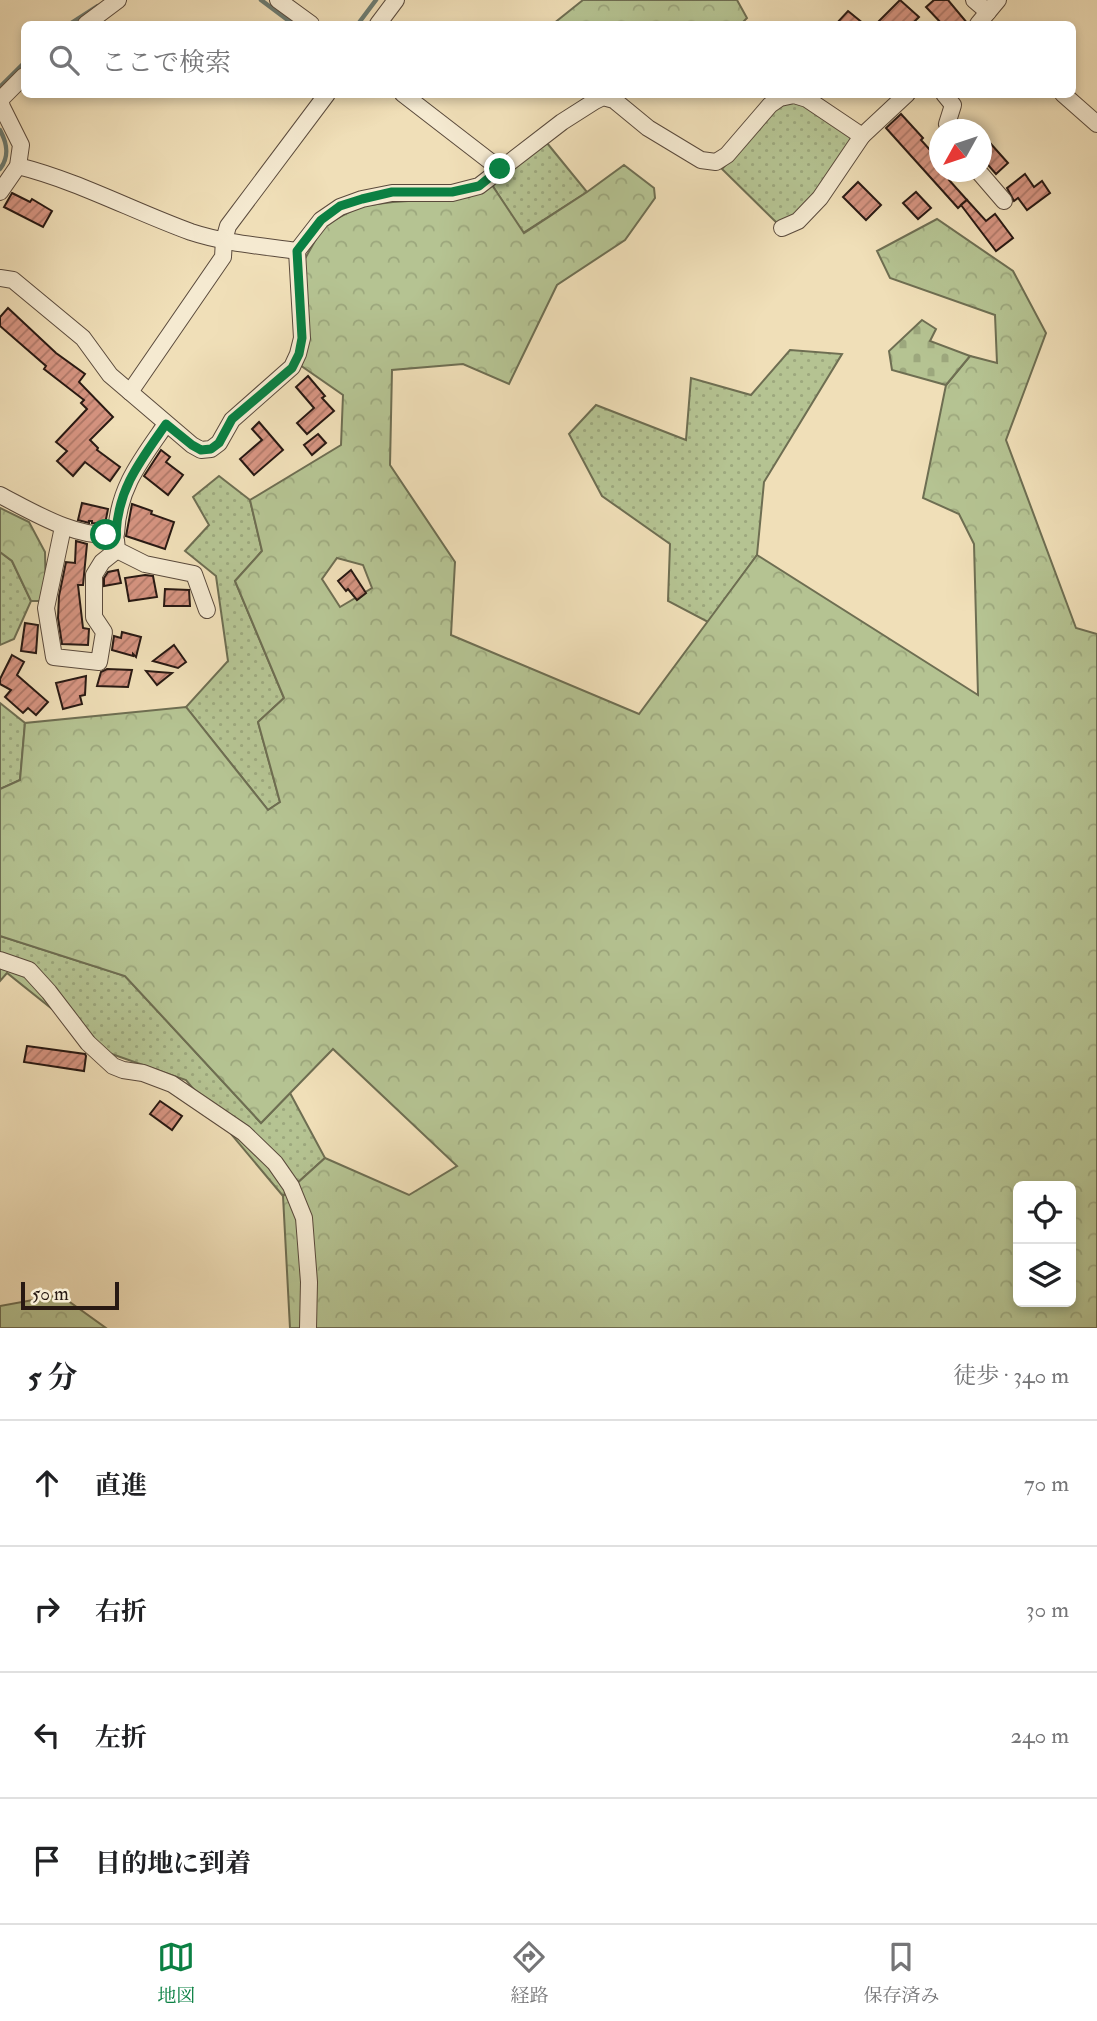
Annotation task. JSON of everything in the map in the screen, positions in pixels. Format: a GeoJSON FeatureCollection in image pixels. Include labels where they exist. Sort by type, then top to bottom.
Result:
{"type":"FeatureCollection","features":[{"type":"Feature","properties":{"kind":"street"},"geometry":{"type":"LineString","coordinates":[[90,21],[118,0]]}},
{"type":"Feature","properties":{"kind":"street"},"geometry":{"type":"LineString","coordinates":[[278,0],[307,21]]}},
{"type":"Feature","properties":{"kind":"street"},"geometry":{"type":"LineString","coordinates":[[380,21],[396,0]]}},
{"type":"Feature","properties":{"kind":"street"},"geometry":{"type":"LineString","coordinates":[[974,0],[987,16]]}},
{"type":"Feature","properties":{"kind":"street"},"geometry":{"type":"LineString","coordinates":[[0,192],[18,166],[22,145],[0,100],[21,78]]}},
{"type":"Feature","properties":{"kind":"street"},"geometry":{"type":"LineString","coordinates":[[130,392],[223,257],[228,226],[324,98]]}},
{"type":"Feature","properties":{"kind":"street"},"geometry":{"type":"LineString","coordinates":[[408,98],[500,169]]}},
{"type":"Feature","properties":{"kind":"street"},"geometry":{"type":"LineString","coordinates":[[0,278],[13,280],[83,338],[110,374],[166,424],[201,450],[211,449],[219,443],[232,419],[292,368],[299,354],[302,330],[297,251],[321,220],[340,206],[392,192],[452,192],[479,186],[562,122],[601,98]]}},
{"type":"Feature","properties":{"kind":"street"},"geometry":{"type":"LineString","coordinates":[[607,98],[614,100],[648,128],[701,160],[716,162],[727,155],[770,105],[780,98]]}},
{"type":"Feature","properties":{"kind":"street"},"geometry":{"type":"LineString","coordinates":[[804,98],[862,136]]}},
{"type":"Feature","properties":{"kind":"street"},"geometry":{"type":"LineString","coordinates":[[782,228],[798,221],[820,198],[862,136],[903,98]]}},
{"type":"Feature","properties":{"kind":"street"},"geometry":{"type":"LineString","coordinates":[[947,98],[953,105],[949,119]]}},
{"type":"Feature","properties":{"kind":"street"},"geometry":{"type":"LineString","coordinates":[[1068,98],[1097,124]]}},
{"type":"Feature","properties":{"kind":"street"},"geometry":{"type":"LineString","coordinates":[[18,166],[53,175],[194,233],[297,251]]}},
{"type":"Feature","properties":{"kind":"street"},"geometry":{"type":"LineString","coordinates":[[988,182],[1004,201]]}},
{"type":"Feature","properties":{"kind":"street"},"geometry":{"type":"LineString","coordinates":[[63,527],[46,608],[54,657],[99,662],[104,632],[94,617],[94,575],[117,542],[116,517],[125,488],[134,470],[166,424]]}},
{"type":"Feature","properties":{"kind":"street"},"geometry":{"type":"LineString","coordinates":[[0,495],[63,527],[106,535],[145,564],[194,574],[206,610]]}},
{"type":"Feature","properties":{"kind":"street"},"geometry":{"type":"LineString","coordinates":[[0,960],[29,970],[88,1043],[113,1066],[173,1084],[244,1133],[275,1163],[291,1186],[304,1218],[309,1282],[308,1328]]}},
{"type":"Feature","properties":{"kind":"green space"},"geometry":{"type":"Polygon","coordinates":[[[583,0],[737,0],[747,18],[744,21],[557,21],[583,0]]]}},
{"type":"Feature","properties":{"kind":"green space"},"geometry":{"type":"Polygon","coordinates":[[[797,100],[857,138],[800,214],[778,224],[722,169],[776,107],[797,100]]]}},
{"type":"Feature","properties":{"kind":"green space"},"geometry":{"type":"Polygon","coordinates":[[[547,143],[587,192],[523,233],[492,185],[547,143]]]}},
{"type":"Feature","properties":{"kind":"green space"},"geometry":{"type":"Polygon","coordinates":[[[624,165],[654,188],[655,198],[625,240],[557,285],[509,384],[463,364],[392,370],[390,465],[455,562],[451,635],[639,714],[757,555],[978,695],[974,544],[959,514],[923,498],[946,385],[970,356],[997,363],[995,315],[890,278],[877,251],[937,219],[1013,271],[1046,333],[1006,440],[1076,628],[1097,634],[1097,1328],[290,1328],[283,1196],[325,1158],[409,1195],[457,1166],[333,1049],[261,1123],[125,976],[0,936],[0,789],[20,780],[25,723],[186,707],[268,810],[280,802],[258,722],[284,698],[235,581],[262,551],[250,500],[341,445],[343,395],[300,365],[309,323],[302,264],[324,225],[361,206],[469,197],[492,185],[524,233],[624,165]],[[337,558],[322,579],[340,607],[372,588],[363,565],[337,558]]]}},
{"type":"Feature","properties":{"kind":"green space"},"geometry":{"type":"Polygon","coordinates":[[[922,320],[936,329],[930,341],[970,356],[946,385],[892,370],[889,351],[922,320]]]}},
{"type":"Feature","properties":{"kind":"green space"},"geometry":{"type":"Polygon","coordinates":[[[790,350],[842,354],[764,482],[757,555],[708,622],[668,601],[670,544],[602,496],[569,434],[596,405],[686,440],[691,378],[751,395],[790,350]]]}},
{"type":"Feature","properties":{"kind":"green space"},"geometry":{"type":"Polygon","coordinates":[[[219,476],[250,500],[262,551],[235,581],[284,698],[258,722],[280,802],[268,810],[186,707],[228,661],[216,576],[185,551],[209,525],[193,497],[219,476]]]}},
{"type":"Feature","properties":{"kind":"green space"},"geometry":{"type":"Polygon","coordinates":[[[0,508],[29,522],[45,552],[46,601],[31,601],[12,561],[0,552],[0,508]]]}},
{"type":"Feature","properties":{"kind":"green space"},"geometry":{"type":"Polygon","coordinates":[[[0,552],[12,561],[31,601],[14,639],[0,645],[0,552]]]}},
{"type":"Feature","properties":{"kind":"green space"},"geometry":{"type":"Polygon","coordinates":[[[0,703],[25,723],[20,780],[0,789],[0,703]]]}},
{"type":"Feature","properties":{"kind":"green space"},"geometry":{"type":"Polygon","coordinates":[[[0,936],[125,976],[261,1123],[290,1093],[325,1158],[283,1196],[186,1080],[106,1052],[7,973],[0,981],[0,936]]]}},
{"type":"Feature","properties":{"kind":"green space"},"geometry":{"type":"Polygon","coordinates":[[[60,1295],[106,1328],[0,1328],[0,1306],[60,1295]]]}},
{"type":"Feature","properties":{"kind":"building"},"geometry":{"type":"Polygon","coordinates":[[[900,0],[919,17],[915,21],[879,21],[900,0]]]}},
{"type":"Feature","properties":{"kind":"building"},"geometry":{"type":"Polygon","coordinates":[[[934,0],[948,0],[966,21],[939,21],[926,7],[934,0]]]}},
{"type":"Feature","properties":{"kind":"building"},"geometry":{"type":"Polygon","coordinates":[[[848,11],[860,21],[839,21],[848,11]]]}},
{"type":"Feature","properties":{"kind":"building"},"geometry":{"type":"Polygon","coordinates":[[[901,114],[923,138],[921,140],[929,149],[929,176],[886,128],[901,114]]]}},
{"type":"Feature","properties":{"kind":"building"},"geometry":{"type":"Polygon","coordinates":[[[992,145],[1008,163],[996,174],[992,169],[992,145]]]}},
{"type":"Feature","properties":{"kind":"building"},"geometry":{"type":"Polygon","coordinates":[[[1025,174],[1034,187],[1042,181],[1050,193],[1027,210],[1018,198],[1014,201],[1007,188],[1025,174]]]}},
{"type":"Feature","properties":{"kind":"building"},"geometry":{"type":"Polygon","coordinates":[[[858,182],[881,205],[866,220],[843,197],[858,182]]]}},
{"type":"Feature","properties":{"kind":"building"},"geometry":{"type":"Polygon","coordinates":[[[935,182],[951,182],[967,200],[958,208],[935,182]]]}},
{"type":"Feature","properties":{"kind":"building"},"geometry":{"type":"Polygon","coordinates":[[[916,192],[931,208],[918,219],[903,203],[916,192]]]}},
{"type":"Feature","properties":{"kind":"building"},"geometry":{"type":"Polygon","coordinates":[[[12,193],[30,202],[32,199],[52,211],[43,227],[4,207],[12,193]]]}},
{"type":"Feature","properties":{"kind":"building"},"geometry":{"type":"Polygon","coordinates":[[[967,200],[986,221],[995,214],[1013,238],[996,251],[961,205],[967,200]]]}},
{"type":"Feature","properties":{"kind":"building"},"geometry":{"type":"Polygon","coordinates":[[[8,308],[56,353],[85,374],[79,382],[113,417],[90,440],[97,450],[120,467],[110,481],[85,462],[73,476],[57,461],[67,451],[56,442],[87,409],[81,403],[84,400],[44,369],[46,366],[0,326],[0,317],[8,308]]]}},
{"type":"Feature","properties":{"kind":"building"},"geometry":{"type":"Polygon","coordinates":[[[308,376],[334,411],[307,434],[297,423],[314,408],[296,387],[308,376]]]}},
{"type":"Feature","properties":{"kind":"building"},"geometry":{"type":"Polygon","coordinates":[[[259,422],[283,450],[254,475],[240,459],[262,440],[252,429],[259,422]]]}},
{"type":"Feature","properties":{"kind":"building"},"geometry":{"type":"Polygon","coordinates":[[[318,434],[326,443],[312,455],[304,445],[318,434]]]}},
{"type":"Feature","properties":{"kind":"building"},"geometry":{"type":"Polygon","coordinates":[[[161,450],[170,457],[166,462],[183,475],[168,495],[144,476],[161,450]]]}},
{"type":"Feature","properties":{"kind":"building"},"geometry":{"type":"Polygon","coordinates":[[[82,503],[108,509],[105,524],[78,520],[82,503]]]}},
{"type":"Feature","properties":{"kind":"building"},"geometry":{"type":"Polygon","coordinates":[[[132,504],[174,522],[165,549],[126,536],[132,504]]]}},
{"type":"Feature","properties":{"kind":"building"},"geometry":{"type":"Polygon","coordinates":[[[76,541],[87,544],[83,585],[78,585],[83,628],[89,629],[88,645],[62,644],[58,618],[59,596],[66,562],[75,563],[76,541]]]}},
{"type":"Feature","properties":{"kind":"building"},"geometry":{"type":"Polygon","coordinates":[[[118,570],[121,583],[104,586],[104,578],[108,572],[118,570]]]}},
{"type":"Feature","properties":{"kind":"building"},"geometry":{"type":"Polygon","coordinates":[[[351,570],[366,593],[357,600],[338,581],[351,570]]]}},
{"type":"Feature","properties":{"kind":"building"},"geometry":{"type":"Polygon","coordinates":[[[153,576],[157,597],[129,601],[125,578],[153,576]]]}},
{"type":"Feature","properties":{"kind":"building"},"geometry":{"type":"Polygon","coordinates":[[[165,589],[189,590],[190,606],[164,606],[165,589]]]}},
{"type":"Feature","properties":{"kind":"building"},"geometry":{"type":"Polygon","coordinates":[[[25,623],[38,625],[36,653],[21,651],[25,623]]]}},
{"type":"Feature","properties":{"kind":"building"},"geometry":{"type":"Polygon","coordinates":[[[122,632],[141,637],[136,657],[112,650],[114,636],[121,638],[122,632]]]}},
{"type":"Feature","properties":{"kind":"building"},"geometry":{"type":"Polygon","coordinates":[[[174,645],[186,662],[178,668],[153,661],[174,645]]]}},
{"type":"Feature","properties":{"kind":"building"},"geometry":{"type":"Polygon","coordinates":[[[12,655],[24,662],[17,675],[48,702],[36,715],[28,708],[23,713],[5,697],[11,690],[0,684],[0,679],[12,655]]]}},
{"type":"Feature","properties":{"kind":"building"},"geometry":{"type":"Polygon","coordinates":[[[107,669],[132,670],[128,687],[97,686],[101,672],[107,669]]]}},
{"type":"Feature","properties":{"kind":"building"},"geometry":{"type":"Polygon","coordinates":[[[146,671],[172,673],[157,685],[146,671]]]}},
{"type":"Feature","properties":{"kind":"building"},"geometry":{"type":"Polygon","coordinates":[[[86,676],[85,695],[80,696],[82,704],[63,709],[56,683],[86,676]]]}},
{"type":"Feature","properties":{"kind":"building"},"geometry":{"type":"Polygon","coordinates":[[[27,1046],[85,1054],[84,1071],[24,1062],[27,1046]]]}},
{"type":"Feature","properties":{"kind":"building"},"geometry":{"type":"Polygon","coordinates":[[[160,1101],[182,1116],[172,1130],[150,1114],[160,1101]]]}},
{"type":"Feature","properties":{"kind":"waterway"},"geometry":{"type":"LineString","coordinates":[[261,0],[289,21]]}},
{"type":"Feature","properties":{"kind":"waterway"},"geometry":{"type":"LineString","coordinates":[[360,21],[376,0]]}},
{"type":"Feature","properties":{"kind":"waterway"},"geometry":{"type":"LineString","coordinates":[[75,21],[98,6]]}},
{"type":"Feature","properties":{"kind":"waterway"},"geometry":{"type":"LineString","coordinates":[[0,87],[21,66]]}},
{"type":"Feature","properties":{"kind":"waterway"},"geometry":{"type":"LineString","coordinates":[[0,130],[6,150],[0,169]]}},
{"type":"Feature","properties":{"kind":"route"},"geometry":{"type":"LineString","coordinates":[[106,535],[116,534],[116,517],[125,488],[134,470],[166,424],[192,445],[201,450],[211,449],[219,443],[232,419],[292,368],[299,354],[303,322],[297,251],[321,220],[340,206],[392,192],[452,192],[479,186],[500,169]]}}]}
